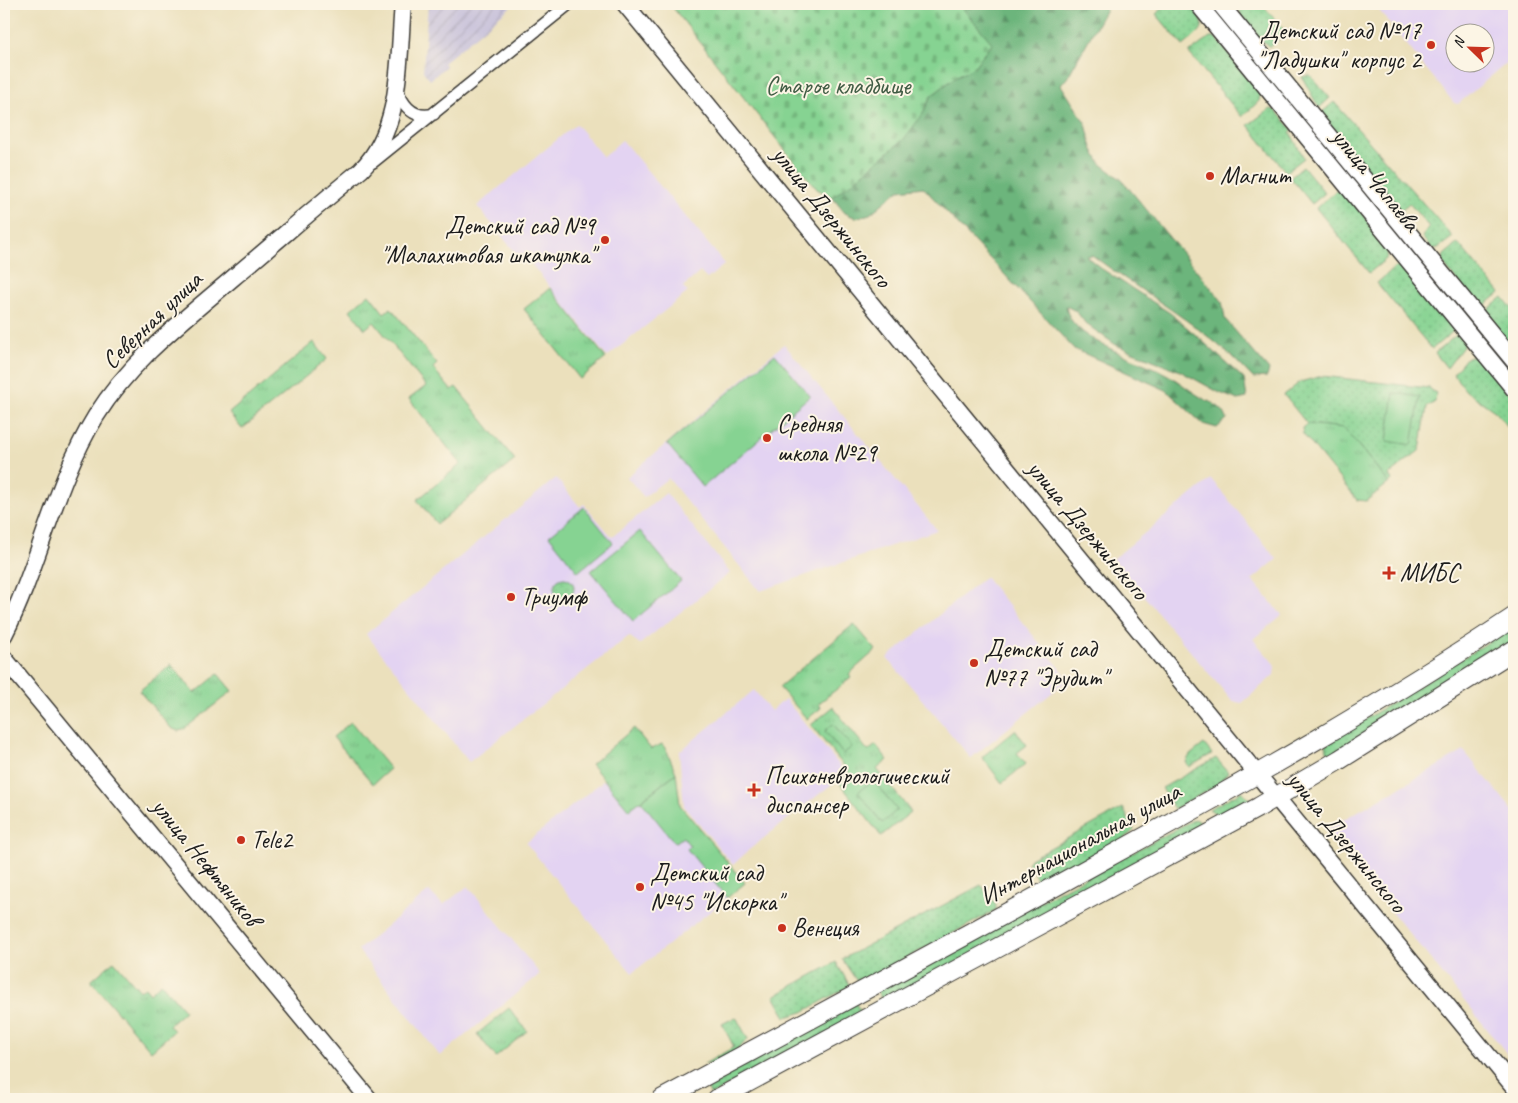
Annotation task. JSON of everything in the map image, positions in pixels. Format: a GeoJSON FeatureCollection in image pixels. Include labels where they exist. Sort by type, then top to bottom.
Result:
{"type":"FeatureCollection","features":[{"type":"Feature","properties":{"kind":"main road","name":"Северная улица"},"geometry":{"type":"LineString","coordinates":[[4,635],[25,588],[77,452],[96,416],[123,378],[163,338],[361,170],[378,152],[387,133],[396,85],[403,4]]}},
{"type":"Feature","properties":{"kind":"main road","name":"улица Дзержинского"},"geometry":{"type":"LineString","coordinates":[[625,4],[979,438],[1278,797],[1514,1087]]}},
{"type":"Feature","properties":{"kind":"main road","name":"улица Чапаева"},"geometry":{"type":"LineString","coordinates":[[1198,4],[1514,389]]}},
{"type":"Feature","properties":{"kind":"main road","name":"улица Чапаева"},"geometry":{"type":"LineString","coordinates":[[1220,4],[1514,362]]}},
{"type":"Feature","properties":{"kind":"main road","name":"Интернациональная улица"},"geometry":{"type":"LineString","coordinates":[[662,1099],[1189,813],[1325,736],[1452,658],[1514,617]]}},
{"type":"Feature","properties":{"kind":"main road","name":"Интернациональная улица"},"geometry":{"type":"LineString","coordinates":[[717,1099],[1278,797],[1514,650]]}},
{"type":"Feature","properties":{"kind":"main road","name":"улица Нефтяников"},"geometry":{"type":"LineString","coordinates":[[4,658],[369,1099]]}},
{"type":"Feature","properties":{"kind":"main road"},"geometry":{"type":"LineString","coordinates":[[1325,736],[1318,745],[1319,754],[1325,762],[1339,760]]}},
{"type":"Feature","properties":{"kind":"main road"},"geometry":{"type":"LineString","coordinates":[[1189,813],[1201,812],[1209,818],[1211,829],[1202,839]]}},
{"type":"Feature","properties":{"kind":"street","name":"Северная улица"},"geometry":{"type":"LineString","coordinates":[[361,170],[434,114],[569,4]]}},
{"type":"Feature","properties":{"kind":"street"},"geometry":{"type":"LineString","coordinates":[[396,85],[403,101],[410,110],[423,116],[434,114]]}},
{"type":"Feature","properties":{"kind":"shaded area"},"geometry":{"type":"Polygon","coordinates":[[[428,4],[514,4],[443,63],[446,66],[430,80],[423,71],[428,4]]]}},
{"type":"Feature","properties":{"kind":"shaded area","name":"Детский сад №17 \"Ладушки\" корпус 2"},"geometry":{"type":"Polygon","coordinates":[[[1374,4],[1514,4],[1514,57],[1458,104],[1454,103],[1374,4]]]}},
{"type":"Feature","properties":{"kind":"shaded area","name":"Детский сад №9 \"Малахитовая шкатулка\""},"geometry":{"type":"Polygon","coordinates":[[[576,124],[603,157],[622,140],[725,264],[707,279],[700,272],[683,287],[688,292],[607,357],[523,254],[519,257],[477,206],[576,124]]]}},
{"type":"Feature","properties":{"kind":"shaded area","name":"Средняя школа №29"},"geometry":{"type":"Polygon","coordinates":[[[784,344],[937,530],[760,591],[668,478],[644,497],[627,477],[784,344]]]}},
{"type":"Feature","properties":{"kind":"shaded area"},"geometry":{"type":"Polygon","coordinates":[[[556,478],[580,507],[584,504],[612,537],[666,493],[730,573],[640,644],[629,636],[469,762],[366,634],[556,478]]]}},
{"type":"Feature","properties":{"kind":"shaded area"},"geometry":{"type":"Polygon","coordinates":[[[1211,479],[1277,559],[1252,580],[1282,615],[1253,639],[1275,665],[1274,675],[1242,703],[1232,701],[1113,559],[1211,479]]]}},
{"type":"Feature","properties":{"kind":"shaded area","name":"Детский сад №77 \"Эрудит\""},"geometry":{"type":"Polygon","coordinates":[[[985,577],[1069,679],[971,758],[887,658],[985,577]]]}},
{"type":"Feature","properties":{"kind":"shaded area","name":"Психоневрологический диспансер"},"geometry":{"type":"Polygon","coordinates":[[[754,690],[771,711],[785,699],[846,773],[750,849],[733,865],[684,806],[679,752],[754,690]]]}},
{"type":"Feature","properties":{"kind":"shaded area"},"geometry":{"type":"Polygon","coordinates":[[[1464,751],[1514,812],[1514,1062],[1325,830],[1464,751]]]}},
{"type":"Feature","properties":{"kind":"shaded area","name":"Детский сад №45 \"Искорка\""},"geometry":{"type":"Polygon","coordinates":[[[604,780],[629,810],[641,801],[675,843],[683,837],[690,846],[687,849],[727,898],[632,973],[526,843],[604,780]]]}},
{"type":"Feature","properties":{"kind":"shaded area"},"geometry":{"type":"Polygon","coordinates":[[[468,886],[540,974],[440,1056],[358,950],[429,891],[443,905],[468,886]]]}},
{"type":"Feature","properties":{"kind":"green space","name":"Старое кладбище"},"geometry":{"type":"Polygon","coordinates":[[[670,4],[959,4],[992,43],[973,68],[957,76],[931,96],[922,115],[904,139],[832,197],[817,189],[796,164],[670,4]]]}},
{"type":"Feature","properties":{"kind":"green space"},"geometry":{"type":"Polygon","coordinates":[[[959,4],[1109,4],[1067,78],[1061,85],[1086,124],[1092,148],[1100,163],[1122,180],[1222,301],[1225,319],[1269,370],[1267,377],[1253,378],[1196,327],[1092,255],[1086,256],[1102,269],[1170,313],[1244,379],[1247,398],[1238,400],[1220,393],[1180,371],[1116,345],[1086,324],[1076,311],[1066,306],[1070,317],[1078,328],[1090,337],[1104,346],[1165,373],[1219,407],[1227,419],[1217,428],[1203,424],[1166,390],[1074,349],[923,187],[899,190],[870,214],[856,218],[845,213],[832,197],[865,172],[922,115],[931,96],[957,76],[973,68],[992,44],[959,4]]]}},
{"type":"Feature","properties":{"kind":"green space"},"geometry":{"type":"Polygon","coordinates":[[[1168,4],[1191,4],[1202,23],[1200,31],[1183,46],[1156,14],[1168,4]]]}},
{"type":"Feature","properties":{"kind":"green space"},"geometry":{"type":"Polygon","coordinates":[[[1247,4],[1262,4],[1283,29],[1281,37],[1270,47],[1242,22],[1240,11],[1247,4]]]}},
{"type":"Feature","properties":{"kind":"green space"},"geometry":{"type":"Polygon","coordinates":[[[1210,37],[1215,37],[1261,91],[1259,101],[1242,117],[1189,53],[1210,37]]]}},
{"type":"Feature","properties":{"kind":"green space"},"geometry":{"type":"Polygon","coordinates":[[[1310,75],[1330,98],[1319,108],[1302,77],[1310,75]]]}},
{"type":"Feature","properties":{"kind":"green space"},"geometry":{"type":"Polygon","coordinates":[[[1334,102],[1453,237],[1438,248],[1432,249],[1422,237],[1429,227],[1409,203],[1403,209],[1398,219],[1320,114],[1334,102]]]}},
{"type":"Feature","properties":{"kind":"green space"},"geometry":{"type":"Polygon","coordinates":[[[1270,109],[1275,110],[1293,130],[1290,132],[1304,158],[1286,172],[1248,125],[1270,109]]]}},
{"type":"Feature","properties":{"kind":"green space"},"geometry":{"type":"Polygon","coordinates":[[[1309,121],[1470,317],[1466,321],[1305,125],[1309,121]]]}},
{"type":"Feature","properties":{"kind":"green space"},"geometry":{"type":"Polygon","coordinates":[[[1303,166],[1325,193],[1312,204],[1290,177],[1303,166]]]}},
{"type":"Feature","properties":{"kind":"green space"},"geometry":{"type":"Polygon","coordinates":[[[1337,190],[1354,203],[1389,248],[1386,259],[1369,273],[1316,208],[1337,190]]]}},
{"type":"Feature","properties":{"kind":"green space"},"geometry":{"type":"Polygon","coordinates":[[[1458,243],[1500,293],[1479,310],[1442,262],[1444,255],[1458,243]]]}},
{"type":"Feature","properties":{"kind":"green space"},"geometry":{"type":"Polygon","coordinates":[[[1400,266],[1406,268],[1457,328],[1432,349],[1377,283],[1394,268],[1400,266]]]}},
{"type":"Feature","properties":{"kind":"green space"},"geometry":{"type":"Polygon","coordinates":[[[550,288],[606,358],[580,379],[524,309],[550,288]]]}},
{"type":"Feature","properties":{"kind":"green space"},"geometry":{"type":"Polygon","coordinates":[[[369,294],[384,313],[391,308],[437,364],[433,368],[451,390],[456,387],[515,460],[437,524],[417,500],[461,464],[409,399],[426,386],[374,322],[365,329],[350,310],[369,294]]]}},
{"type":"Feature","properties":{"kind":"green space"},"geometry":{"type":"Polygon","coordinates":[[[1503,297],[1514,311],[1514,341],[1504,340],[1483,314],[1503,297]]]}},
{"type":"Feature","properties":{"kind":"green space"},"geometry":{"type":"Polygon","coordinates":[[[1460,332],[1465,344],[1447,368],[1435,353],[1460,332]]]}},
{"type":"Feature","properties":{"kind":"green space"},"geometry":{"type":"Polygon","coordinates":[[[314,342],[327,359],[242,429],[229,413],[314,342]]]}},
{"type":"Feature","properties":{"kind":"green space"},"geometry":{"type":"Polygon","coordinates":[[[775,354],[810,396],[703,487],[667,444],[775,354]]]}},
{"type":"Feature","properties":{"kind":"green space"},"geometry":{"type":"Polygon","coordinates":[[[1472,356],[1481,359],[1514,399],[1514,434],[1496,412],[1466,391],[1453,374],[1467,357],[1472,356]]]}},
{"type":"Feature","properties":{"kind":"green space"},"geometry":{"type":"Polygon","coordinates":[[[1322,376],[1429,388],[1436,393],[1435,402],[1427,407],[1420,450],[1389,475],[1392,480],[1389,483],[1344,428],[1307,424],[1284,395],[1300,382],[1322,376]]]}},
{"type":"Feature","properties":{"kind":"green space"},"geometry":{"type":"Polygon","coordinates":[[[1394,393],[1420,397],[1412,445],[1387,441],[1394,393]]]}},
{"type":"Feature","properties":{"kind":"green space"},"geometry":{"type":"Polygon","coordinates":[[[1307,424],[1344,428],[1389,483],[1366,501],[1357,500],[1303,434],[1302,428],[1307,424]]]}},
{"type":"Feature","properties":{"kind":"green space"},"geometry":{"type":"Polygon","coordinates":[[[584,507],[613,543],[578,572],[549,536],[584,507]]]}},
{"type":"Feature","properties":{"kind":"green space"},"geometry":{"type":"Polygon","coordinates":[[[640,531],[681,581],[633,621],[591,571],[640,531]]]}},
{"type":"Feature","properties":{"kind":"green space"},"geometry":{"type":"Polygon","coordinates":[[[564,578],[571,581],[574,588],[571,595],[564,598],[557,595],[554,588],[557,581],[564,578]]]}},
{"type":"Feature","properties":{"kind":"green space"},"geometry":{"type":"Polygon","coordinates":[[[854,624],[876,650],[849,674],[851,678],[819,703],[821,708],[807,719],[779,687],[854,624]]]}},
{"type":"Feature","properties":{"kind":"green space"},"geometry":{"type":"Polygon","coordinates":[[[1514,626],[1514,641],[1332,755],[1327,751],[1326,744],[1514,626]]]}},
{"type":"Feature","properties":{"kind":"green space"},"geometry":{"type":"Polygon","coordinates":[[[171,665],[195,693],[218,674],[232,691],[183,730],[178,731],[171,728],[139,691],[171,665]]]}},
{"type":"Feature","properties":{"kind":"green space"},"geometry":{"type":"Polygon","coordinates":[[[833,707],[868,751],[876,745],[888,760],[877,769],[911,812],[881,836],[838,781],[849,772],[811,725],[833,707]]]}},
{"type":"Feature","properties":{"kind":"green space"},"geometry":{"type":"Polygon","coordinates":[[[351,722],[390,769],[373,784],[333,737],[351,722]]]}},
{"type":"Feature","properties":{"kind":"green space"},"geometry":{"type":"Polygon","coordinates":[[[833,724],[852,747],[843,754],[825,731],[833,724]]]}},
{"type":"Feature","properties":{"kind":"green space"},"geometry":{"type":"Polygon","coordinates":[[[634,728],[651,749],[662,744],[676,773],[629,810],[591,764],[634,728]]]}},
{"type":"Feature","properties":{"kind":"green space"},"geometry":{"type":"Polygon","coordinates":[[[1015,730],[1027,745],[1017,753],[1026,764],[1002,783],[982,757],[1015,730]]]}},
{"type":"Feature","properties":{"kind":"green space"},"geometry":{"type":"Polygon","coordinates":[[[1204,744],[1212,754],[1189,767],[1186,762],[1190,755],[1204,744]]]}},
{"type":"Feature","properties":{"kind":"green space"},"geometry":{"type":"Polygon","coordinates":[[[1216,758],[1228,772],[1218,785],[1174,809],[1162,788],[1216,758]]]}},
{"type":"Feature","properties":{"kind":"green space"},"geometry":{"type":"Polygon","coordinates":[[[676,773],[680,805],[745,883],[727,898],[687,849],[690,846],[683,837],[675,843],[641,801],[676,773]]]}},
{"type":"Feature","properties":{"kind":"green space"},"geometry":{"type":"Polygon","coordinates":[[[873,780],[897,810],[882,823],[858,792],[873,780]]]}},
{"type":"Feature","properties":{"kind":"green space"},"geometry":{"type":"Polygon","coordinates":[[[1242,791],[1253,804],[1216,824],[1215,813],[1209,809],[1242,791]]]}},
{"type":"Feature","properties":{"kind":"green space"},"geometry":{"type":"Polygon","coordinates":[[[1123,808],[1134,830],[1115,848],[1041,887],[1028,862],[1030,859],[1123,808]]]}},
{"type":"Feature","properties":{"kind":"green space"},"geometry":{"type":"Polygon","coordinates":[[[1195,819],[1201,822],[1202,827],[884,1003],[876,989],[1195,819]]]}},
{"type":"Feature","properties":{"kind":"green space"},"geometry":{"type":"Polygon","coordinates":[[[981,885],[996,904],[996,910],[862,982],[856,980],[842,959],[981,885]]]}},
{"type":"Feature","properties":{"kind":"green space"},"geometry":{"type":"Polygon","coordinates":[[[114,961],[140,991],[145,987],[150,993],[161,983],[185,1011],[169,1025],[174,1031],[151,1051],[91,981],[114,961]]]}},
{"type":"Feature","properties":{"kind":"green space"},"geometry":{"type":"Polygon","coordinates":[[[836,962],[850,986],[803,1012],[786,1017],[774,996],[836,962]]]}},
{"type":"Feature","properties":{"kind":"green space"},"geometry":{"type":"Polygon","coordinates":[[[855,1002],[862,1015],[711,1095],[704,1083],[855,1002]]]}},
{"type":"Feature","properties":{"kind":"green space"},"geometry":{"type":"Polygon","coordinates":[[[509,1008],[527,1031],[496,1057],[477,1034],[509,1008]]]}},
{"type":"Feature","properties":{"kind":"green space"},"geometry":{"type":"Polygon","coordinates":[[[736,1017],[748,1039],[722,1060],[704,1064],[734,1047],[722,1024],[736,1017]]]}},
{"type":"Feature","properties":{"kind":"place","name":"Детский сад №17 \"Ладушки\" корпус 2"},"geometry":{"type":"Point","coordinates":[1431,45]}},
{"type":"Feature","properties":{"kind":"place","name":"Магнит"},"geometry":{"type":"Point","coordinates":[1210,176]}},
{"type":"Feature","properties":{"kind":"place","name":"Детский сад №9 \"Малахитовая шкатулка\""},"geometry":{"type":"Point","coordinates":[605,240]}},
{"type":"Feature","properties":{"kind":"place","name":"Средняя школа №29"},"geometry":{"type":"Point","coordinates":[767,438]}},
{"type":"Feature","properties":{"kind":"place","name":"МИБС"},"geometry":{"type":"Point","coordinates":[1389,573]}},
{"type":"Feature","properties":{"kind":"place","name":"Триумф"},"geometry":{"type":"Point","coordinates":[511,597]}},
{"type":"Feature","properties":{"kind":"place","name":"Детский сад №77 \"Эрудит\""},"geometry":{"type":"Point","coordinates":[974,663]}},
{"type":"Feature","properties":{"kind":"place","name":"Психоневрологический диспансер"},"geometry":{"type":"Point","coordinates":[754,790]}},
{"type":"Feature","properties":{"kind":"place","name":"Tele2"},"geometry":{"type":"Point","coordinates":[241,840]}},
{"type":"Feature","properties":{"kind":"place","name":"Детский сад №45 \"Искорка\""},"geometry":{"type":"Point","coordinates":[640,887]}},
{"type":"Feature","properties":{"kind":"place","name":"Венеция"},"geometry":{"type":"Point","coordinates":[782,928]}}]}
